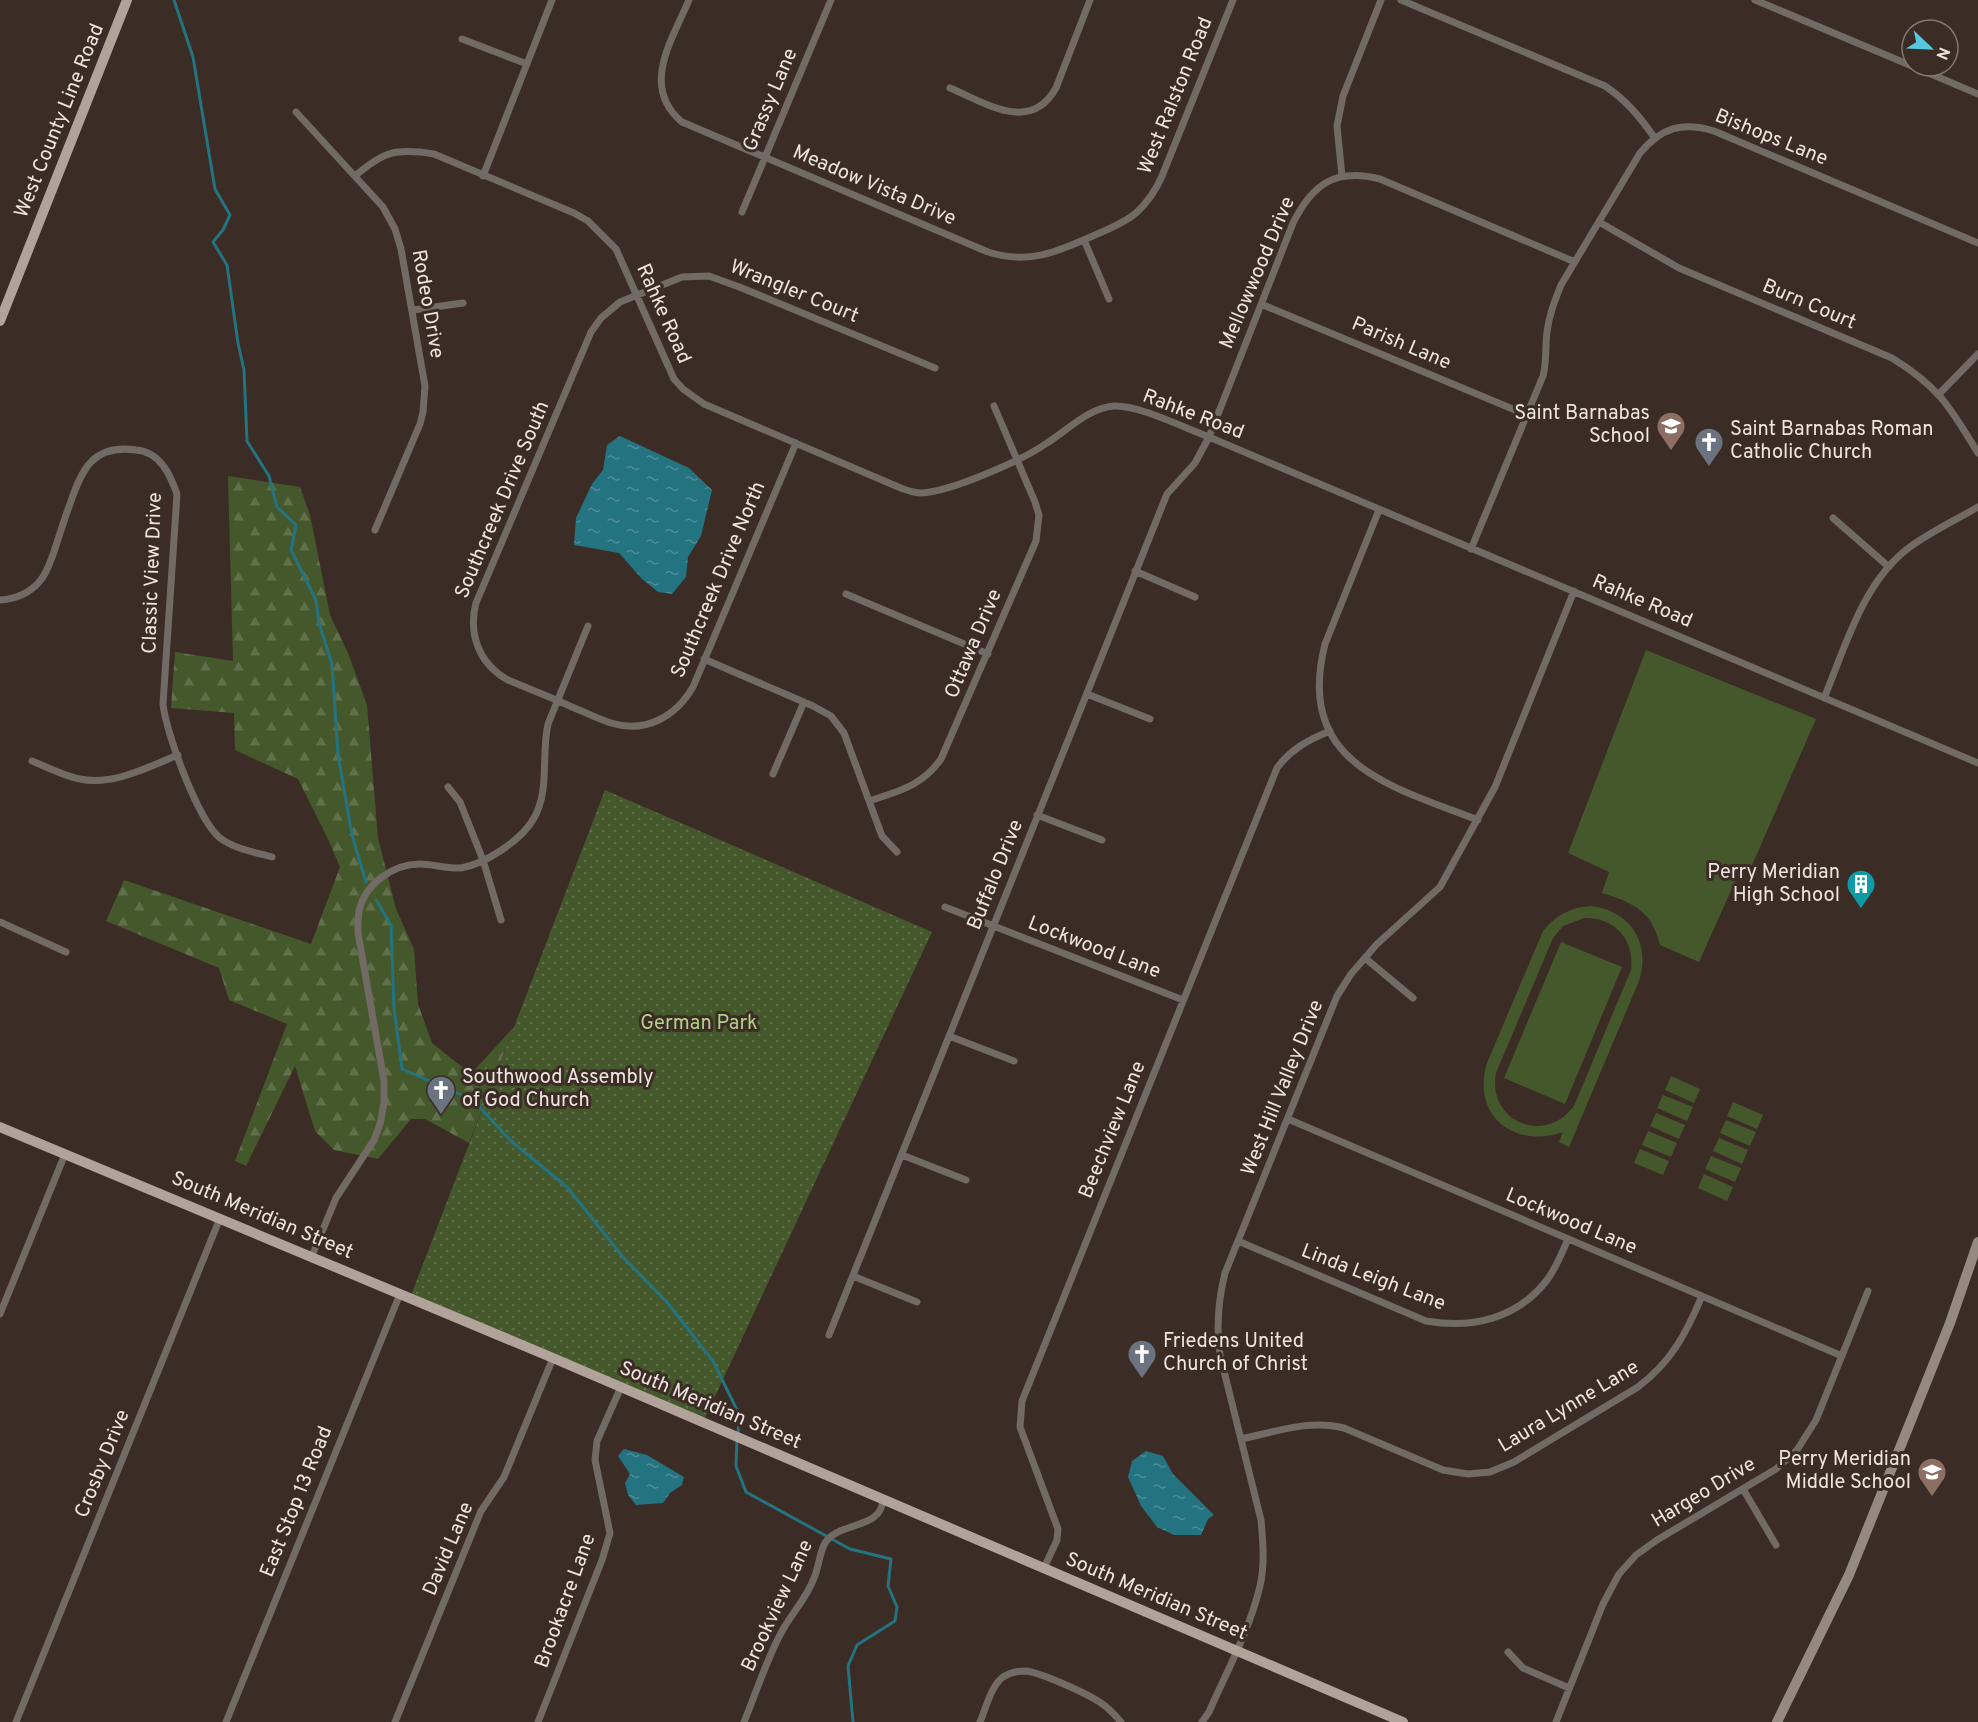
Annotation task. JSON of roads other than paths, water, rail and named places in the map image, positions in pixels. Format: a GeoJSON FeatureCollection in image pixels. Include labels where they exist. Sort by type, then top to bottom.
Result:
{"type":"FeatureCollection","features":[{"type":"Feature","properties":{"kind":"main road","name":"West County Line Road"},"geometry":{"type":"LineString","coordinates":[[1,318],[4,302],[127,0]]}},
{"type":"Feature","properties":{"kind":"main road","name":"South Meridian Street"},"geometry":{"type":"LineString","coordinates":[[0,1127],[553,1358],[1403,1722]]}},
{"type":"Feature","properties":{"kind":"main road"},"geometry":{"type":"LineString","coordinates":[[1778,1722],[1849,1575],[1954,1312],[1978,1242]]}},
{"type":"Feature","properties":{"kind":"street"},"geometry":{"type":"LineString","coordinates":[[483,176],[552,0]]}},
{"type":"Feature","properties":{"kind":"street","name":"Meadow Vista Drive"},"geometry":{"type":"LineString","coordinates":[[689,0],[661,69],[661,86],[665,98],[673,113],[686,124],[996,254],[1035,257],[1084,240]]}},
{"type":"Feature","properties":{"kind":"street","name":"Grassy Lane"},"geometry":{"type":"LineString","coordinates":[[742,213],[831,0]]}},
{"type":"Feature","properties":{"kind":"street"},"geometry":{"type":"LineString","coordinates":[[950,88],[1006,111],[1023,113],[1036,110],[1050,99],[1056,88],[1090,0]]}},
{"type":"Feature","properties":{"kind":"street","name":"West Ralston Road"},"geometry":{"type":"LineString","coordinates":[[1084,240],[1132,216],[1155,191],[1233,0]]}},
{"type":"Feature","properties":{"kind":"street"},"geometry":{"type":"LineString","coordinates":[[1381,0],[1343,96],[1337,126],[1342,176],[1365,175],[1380,179],[1575,262]]}},
{"type":"Feature","properties":{"kind":"street"},"geometry":{"type":"LineString","coordinates":[[1401,0],[1605,86],[1623,98],[1654,137],[1640,153],[1561,285],[1553,305],[1547,334],[1543,376],[1472,549]]}},
{"type":"Feature","properties":{"kind":"street"},"geometry":{"type":"LineString","coordinates":[[1755,0],[1900,61]]}},
{"type":"Feature","properties":{"kind":"street"},"geometry":{"type":"LineString","coordinates":[[462,39],[527,64]]}},
{"type":"Feature","properties":{"kind":"street"},"geometry":{"type":"LineString","coordinates":[[1940,78],[1978,94]]}},
{"type":"Feature","properties":{"kind":"street","name":"Rodeo Drive"},"geometry":{"type":"LineString","coordinates":[[296,112],[383,207],[395,229],[401,249],[413,310],[425,386],[423,412],[375,530]]}},
{"type":"Feature","properties":{"kind":"street","name":"Bishops Lane"},"geometry":{"type":"LineString","coordinates":[[1654,137],[1685,126],[1702,127],[1978,243]]}},
{"type":"Feature","properties":{"kind":"street","name":"Rahke Road"},"geometry":{"type":"LineString","coordinates":[[355,176],[381,157],[409,150],[434,154],[574,213],[588,221],[616,249],[666,364],[674,379],[683,389],[704,404],[903,489],[919,493],[941,490],[1018,460],[1047,444],[1090,412],[1114,406],[1138,410],[1209,437],[1978,763]]}},
{"type":"Feature","properties":{"kind":"street","name":"Mellowwood Drive"},"geometry":{"type":"LineString","coordinates":[[1209,437],[1303,203],[1321,185],[1342,176]]}},
{"type":"Feature","properties":{"kind":"street","name":"Burn Court"},"geometry":{"type":"LineString","coordinates":[[1599,222],[1679,268],[1892,358],[1917,374],[1939,394],[1978,453]]}},
{"type":"Feature","properties":{"kind":"street"},"geometry":{"type":"LineString","coordinates":[[1084,240],[1109,299]]}},
{"type":"Feature","properties":{"kind":"street","name":"Wrangler Court"},"geometry":{"type":"LineString","coordinates":[[637,294],[682,277],[709,276],[935,368]]}},
{"type":"Feature","properties":{"kind":"street","name":"Southcreek Drive South"},"geometry":{"type":"LineString","coordinates":[[557,700],[508,680],[488,665],[479,651],[474,636],[474,611],[591,332],[600,318],[610,309],[637,294]]}},
{"type":"Feature","properties":{"kind":"street"},"geometry":{"type":"LineString","coordinates":[[413,310],[463,303]]}},
{"type":"Feature","properties":{"kind":"street","name":"Parish Lane"},"geometry":{"type":"LineString","coordinates":[[1261,304],[1527,415]]}},
{"type":"Feature","properties":{"kind":"street"},"geometry":{"type":"LineString","coordinates":[[1939,394],[1978,354]]}},
{"type":"Feature","properties":{"kind":"street","name":"Ottawa Drive"},"geometry":{"type":"LineString","coordinates":[[869,801],[911,787],[931,773],[941,759],[1036,541],[1039,515],[1035,502],[994,406]]}},
{"type":"Feature","properties":{"kind":"street","name":"Buffalo Drive"},"geometry":{"type":"LineString","coordinates":[[829,1335],[1167,494],[1195,463],[1209,437]]}},
{"type":"Feature","properties":{"kind":"street","name":"Southcreek Drive North"},"geometry":{"type":"LineString","coordinates":[[557,700],[612,724],[646,726],[665,718],[684,701],[693,687],[796,443]]}},
{"type":"Feature","properties":{"kind":"street","name":"Classic View Drive"},"geometry":{"type":"LineString","coordinates":[[0,600],[14,599],[26,594],[41,581],[49,566],[77,482],[91,461],[105,452],[121,448],[142,450],[157,458],[170,474],[177,494],[163,704],[165,721],[201,814],[213,831],[237,848],[272,857]]}},
{"type":"Feature","properties":{"kind":"street"},"geometry":{"type":"LineString","coordinates":[[1824,698],[1862,608],[1889,567],[1907,549],[1978,507]]}},
{"type":"Feature","properties":{"kind":"street"},"geometry":{"type":"LineString","coordinates":[[1379,510],[1321,661],[1319,694],[1323,715],[1344,753],[1361,769],[1382,782],[1478,820]]}},
{"type":"Feature","properties":{"kind":"street"},"geometry":{"type":"LineString","coordinates":[[1833,518],[1889,567]]}},
{"type":"Feature","properties":{"kind":"street"},"geometry":{"type":"LineString","coordinates":[[1136,571],[1195,597]]}},
{"type":"Feature","properties":{"kind":"street","name":"West Hill Valley Drive"},"geometry":{"type":"LineString","coordinates":[[1202,1722],[1209,1712],[1252,1612],[1261,1584],[1263,1546],[1261,1521],[1220,1355],[1217,1330],[1219,1297],[1225,1273],[1338,996],[1351,974],[1377,944],[1440,887],[1495,787],[1574,591]]}},
{"type":"Feature","properties":{"kind":"street"},"geometry":{"type":"LineString","coordinates":[[846,594],[988,654]]}},
{"type":"Feature","properties":{"kind":"street"},"geometry":{"type":"LineString","coordinates":[[312,1256],[336,1198],[374,1140],[384,1103],[384,1081],[358,933],[358,912],[362,900],[377,880],[398,867],[419,864],[457,868],[471,866],[518,839],[527,830],[536,816],[544,788],[544,741],[548,724],[588,626]]}},
{"type":"Feature","properties":{"kind":"street"},"geometry":{"type":"LineString","coordinates":[[704,659],[831,716],[844,733],[882,837],[897,852]]}},
{"type":"Feature","properties":{"kind":"street"},"geometry":{"type":"LineString","coordinates":[[1086,694],[1150,719]]}},
{"type":"Feature","properties":{"kind":"street"},"geometry":{"type":"LineString","coordinates":[[773,774],[804,702]]}},
{"type":"Feature","properties":{"kind":"street","name":"Beechview Lane"},"geometry":{"type":"LineString","coordinates":[[1044,1568],[1057,1540],[1058,1528],[1020,1427],[1022,1401],[1277,768],[1284,758],[1301,744],[1330,731]]}},
{"type":"Feature","properties":{"kind":"street"},"geometry":{"type":"LineString","coordinates":[[32,761],[80,780],[105,780],[126,775],[178,755]]}},
{"type":"Feature","properties":{"kind":"street"},"geometry":{"type":"LineString","coordinates":[[448,787],[460,802],[483,860],[501,920]]}},
{"type":"Feature","properties":{"kind":"street"},"geometry":{"type":"LineString","coordinates":[[1037,815],[1102,840]]}},
{"type":"Feature","properties":{"kind":"street","name":"Lockwood Lane"},"geometry":{"type":"LineString","coordinates":[[945,907],[1183,1000]]}},
{"type":"Feature","properties":{"kind":"street"},"geometry":{"type":"LineString","coordinates":[[0,922],[66,951]]}},
{"type":"Feature","properties":{"kind":"street"},"geometry":{"type":"LineString","coordinates":[[1365,958],[1413,998]]}},
{"type":"Feature","properties":{"kind":"street"},"geometry":{"type":"LineString","coordinates":[[949,1036],[1014,1061]]}},
{"type":"Feature","properties":{"kind":"street","name":"Lockwood Lane"},"geometry":{"type":"LineString","coordinates":[[1288,1119],[1842,1356]]}},
{"type":"Feature","properties":{"kind":"street"},"geometry":{"type":"LineString","coordinates":[[0,1314],[65,1154]]}},
{"type":"Feature","properties":{"kind":"street"},"geometry":{"type":"LineString","coordinates":[[902,1155],[966,1180]]}},
{"type":"Feature","properties":{"kind":"street","name":"Crosby Drive"},"geometry":{"type":"LineString","coordinates":[[16,1722],[220,1218]]}},
{"type":"Feature","properties":{"kind":"street","name":"Linda Leigh Lane"},"geometry":{"type":"LineString","coordinates":[[1238,1241],[1426,1321],[1460,1325],[1497,1317],[1515,1308],[1535,1293],[1556,1266],[1568,1239]]}},
{"type":"Feature","properties":{"kind":"street"},"geometry":{"type":"LineString","coordinates":[[853,1276],[917,1302]]}},
{"type":"Feature","properties":{"kind":"street","name":"Hargeo Drive"},"geometry":{"type":"LineString","coordinates":[[1556,1722],[1603,1604],[1619,1574],[1636,1555],[1657,1540],[1776,1469],[1797,1450],[1816,1419],[1868,1291]]}},
{"type":"Feature","properties":{"kind":"street","name":"East Stop 13 Road"},"geometry":{"type":"LineString","coordinates":[[226,1722],[400,1294]]}},
{"type":"Feature","properties":{"kind":"street","name":"Laura Lynne Lane"},"geometry":{"type":"LineString","coordinates":[[1241,1439],[1309,1424],[1326,1424],[1344,1428],[1443,1470],[1468,1474],[1490,1472],[1514,1462],[1652,1377],[1669,1359],[1684,1335],[1702,1296]]}},
{"type":"Feature","properties":{"kind":"street","name":"David Lane"},"geometry":{"type":"LineString","coordinates":[[395,1722],[481,1511],[504,1477],[553,1358]]}},
{"type":"Feature","properties":{"kind":"street","name":"Brookacre Lane"},"geometry":{"type":"LineString","coordinates":[[538,1722],[602,1560],[609,1533],[595,1460],[597,1441],[621,1387]]}},
{"type":"Feature","properties":{"kind":"street"},"geometry":{"type":"LineString","coordinates":[[1743,1488],[1776,1545]]}},
{"type":"Feature","properties":{"kind":"street","name":"Brookview Lane"},"geometry":{"type":"LineString","coordinates":[[744,1722],[781,1633],[814,1579],[825,1543],[845,1527],[873,1519],[881,1510],[883,1499]]}},
{"type":"Feature","properties":{"kind":"street"},"geometry":{"type":"LineString","coordinates":[[1508,1652],[1523,1668],[1569,1688]]}},
{"type":"Feature","properties":{"kind":"street"},"geometry":{"type":"LineString","coordinates":[[980,1722],[1000,1679],[1009,1673],[1024,1671],[1038,1674],[1099,1701],[1121,1722]]}},
{"type":"Feature","properties":{"kind":"water"},"geometry":{"type":"Polygon","coordinates":[[[620,436],[689,468],[712,490],[701,536],[688,557],[686,577],[672,594],[658,592],[642,579],[619,553],[574,545],[576,518],[592,484],[603,470],[607,445],[620,436]]]}},
{"type":"Feature","properties":{"kind":"water"},"geometry":{"type":"Polygon","coordinates":[[[624,1449],[647,1455],[684,1477],[682,1485],[670,1493],[663,1503],[636,1505],[628,1495],[625,1483],[630,1474],[618,1456],[624,1449]]]}},
{"type":"Feature","properties":{"kind":"water"},"geometry":{"type":"Polygon","coordinates":[[[1146,1451],[1163,1456],[1173,1474],[1214,1515],[1208,1519],[1201,1535],[1174,1535],[1157,1527],[1141,1506],[1128,1477],[1132,1461],[1146,1451]]]}},
{"type":"Feature","properties":{"kind":"waterway"},"geometry":{"type":"LineString","coordinates":[[174,0],[193,57],[215,189],[230,215],[223,230],[213,242],[227,265],[244,370],[247,441],[269,476],[277,507],[296,525],[291,550],[316,600],[319,623],[332,664],[338,754],[352,835],[366,882]]}},
{"type":"Feature","properties":{"kind":"waterway"},"geometry":{"type":"LineString","coordinates":[[376,900],[391,925],[394,1008],[402,1069],[473,1100],[511,1141],[567,1187],[623,1257],[666,1301],[713,1361],[739,1414],[738,1433]]}},
{"type":"Feature","properties":{"kind":"waterway"},"geometry":{"type":"LineString","coordinates":[[737,1439],[736,1466],[746,1492],[850,1549],[891,1559],[888,1586],[897,1607],[895,1621],[857,1645],[848,1666],[853,1722]]}},
{"type":"Feature","properties":{"kind":"place","name":"Saint Barnabas School"},"geometry":{"type":"Point","coordinates":[1671,452]}},
{"type":"Feature","properties":{"kind":"place","name":"Saint Barnabas Roman Catholic Church"},"geometry":{"type":"Point","coordinates":[1709,468]}},
{"type":"Feature","properties":{"kind":"place","name":"Perry Meridian High School"},"geometry":{"type":"Point","coordinates":[1861,910]}},
{"type":"Feature","properties":{"kind":"place","name":"Southwood Assembly of God Church"},"geometry":{"type":"Point","coordinates":[441,1116]}},
{"type":"Feature","properties":{"kind":"place","name":"Friedens United Church of Christ"},"geometry":{"type":"Point","coordinates":[1142,1380]}},
{"type":"Feature","properties":{"kind":"place","name":"Perry Meridian Middle School"},"geometry":{"type":"Point","coordinates":[1932,1498]}},
{"type":"Feature","properties":{"kind":"park label","name":"German Park"},"geometry":{"type":"Point","coordinates":[699,1024]}}]}
